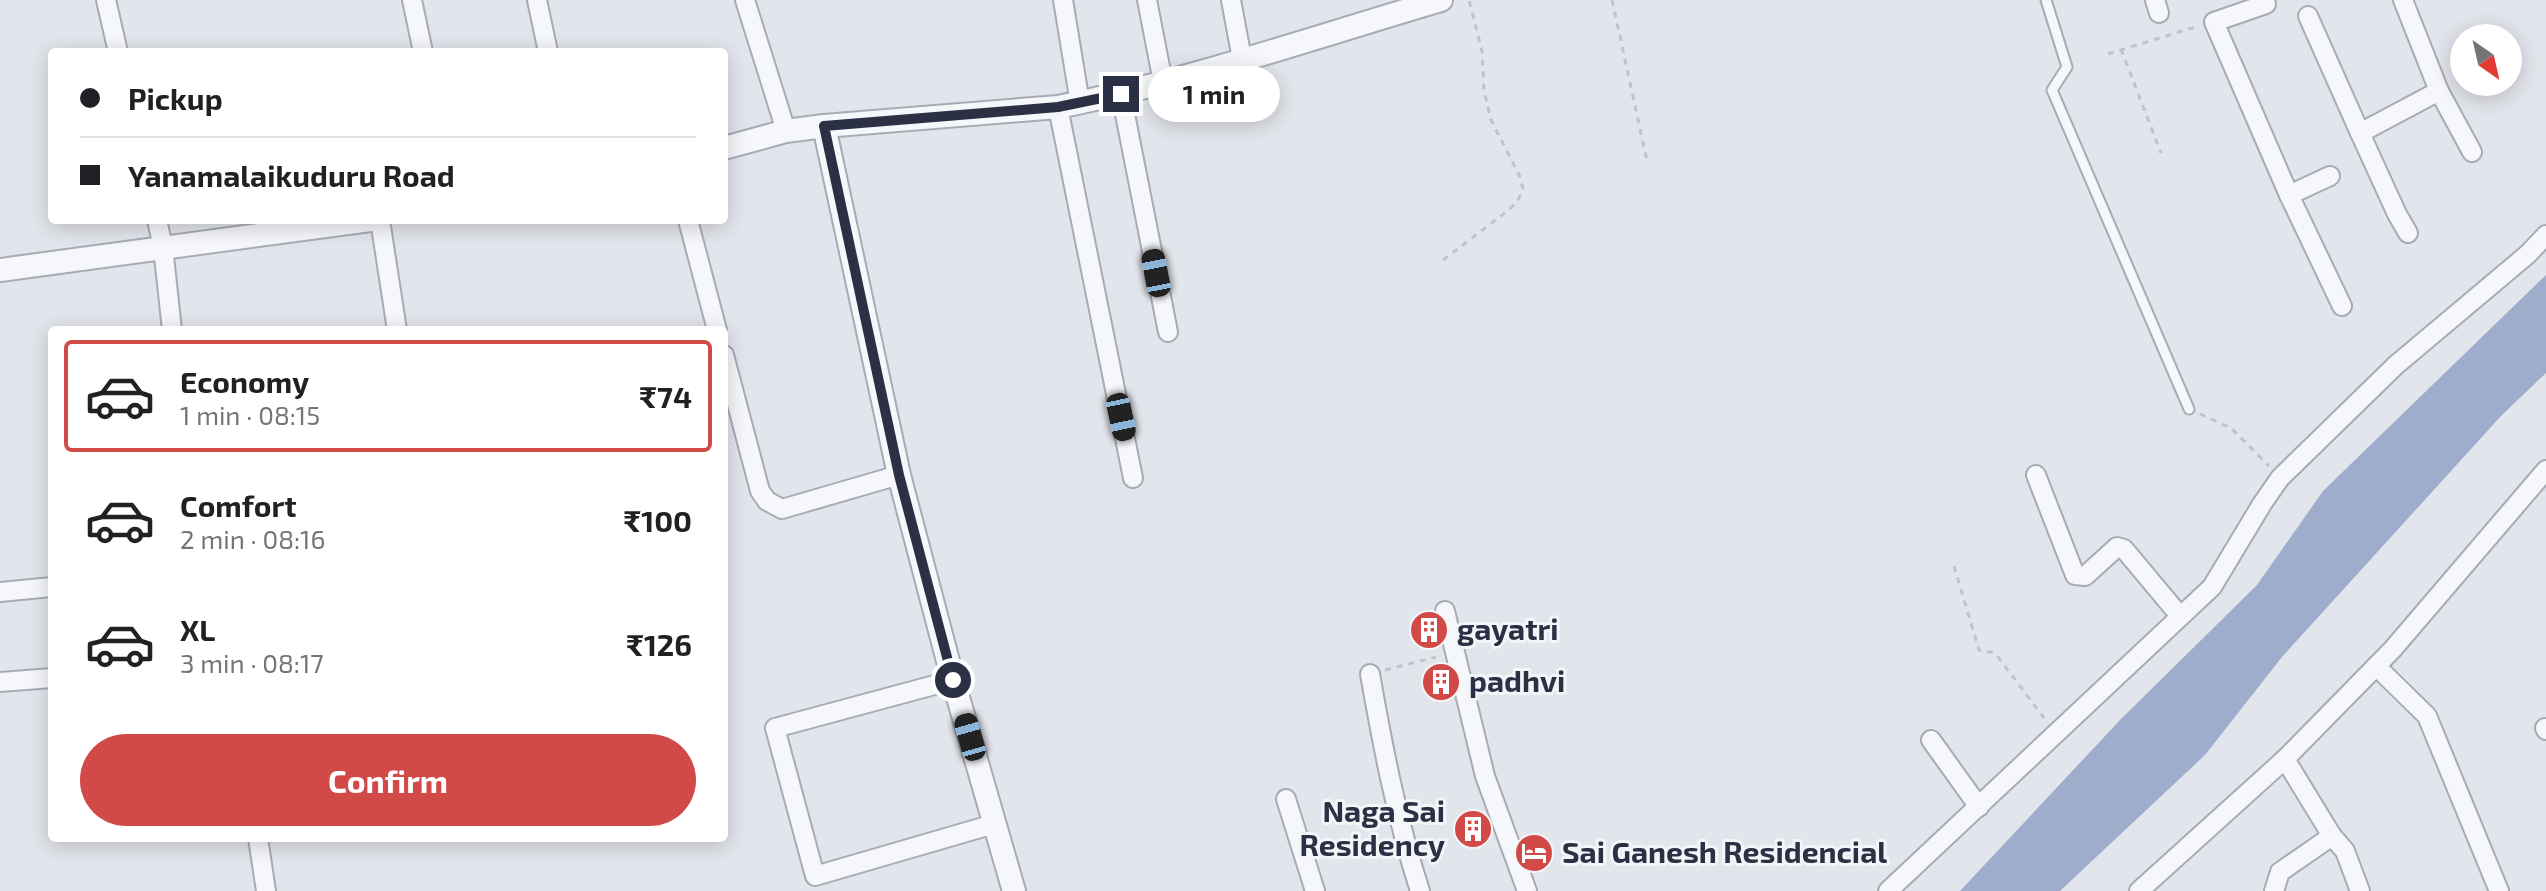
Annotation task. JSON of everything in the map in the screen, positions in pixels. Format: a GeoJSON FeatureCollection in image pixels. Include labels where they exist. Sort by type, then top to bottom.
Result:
{"type":"FeatureCollection","features":[{"type":"Feature","properties":{"kind":"street"},"geometry":{"type":"LineString","coordinates":[[106,0],[117,48]]}},
{"type":"Feature","properties":{"kind":"street"},"geometry":{"type":"LineString","coordinates":[[412,0],[422,48]]}},
{"type":"Feature","properties":{"kind":"street"},"geometry":{"type":"LineString","coordinates":[[537,0],[547,48]]}},
{"type":"Feature","properties":{"kind":"street"},"geometry":{"type":"LineString","coordinates":[[745,0],[786,131]]}},
{"type":"Feature","properties":{"kind":"street"},"geometry":{"type":"LineString","coordinates":[[1063,0],[1069,105],[1133,478]]}},
{"type":"Feature","properties":{"kind":"street"},"geometry":{"type":"LineString","coordinates":[[1147,0],[1163,82]]}},
{"type":"Feature","properties":{"kind":"street"},"geometry":{"type":"LineString","coordinates":[[1231,0],[1242,59]]}},
{"type":"Feature","properties":{"kind":"street"},"geometry":{"type":"LineString","coordinates":[[728,147],[786,131],[824,126],[1069,105],[1121,94],[1441,0]]}},
{"type":"Feature","properties":{"kind":"street"},"geometry":{"type":"LineString","coordinates":[[2264,0],[2266,4],[2214,22],[2289,195],[2342,306]]}},
{"type":"Feature","properties":{"kind":"street"},"geometry":{"type":"LineString","coordinates":[[2403,0],[2439,91],[2472,152]]}},
{"type":"Feature","properties":{"kind":"street"},"geometry":{"type":"LineString","coordinates":[[2308,16],[2408,233]]}},
{"type":"Feature","properties":{"kind":"street"},"geometry":{"type":"LineString","coordinates":[[2360,133],[2439,91]]}},
{"type":"Feature","properties":{"kind":"street"},"geometry":{"type":"LineString","coordinates":[[1121,94],[1168,332]]}},
{"type":"Feature","properties":{"kind":"street"},"geometry":{"type":"LineString","coordinates":[[824,126],[899,475],[953,680],[1014,891]]}},
{"type":"Feature","properties":{"kind":"street"},"geometry":{"type":"LineString","coordinates":[[2289,195],[2330,176]]}},
{"type":"Feature","properties":{"kind":"street"},"geometry":{"type":"LineString","coordinates":[[158,224],[172,326]]}},
{"type":"Feature","properties":{"kind":"street"},"geometry":{"type":"LineString","coordinates":[[0,270],[339,224]]}},
{"type":"Feature","properties":{"kind":"street"},"geometry":{"type":"LineString","coordinates":[[381,224],[396,326]]}},
{"type":"Feature","properties":{"kind":"street"},"geometry":{"type":"LineString","coordinates":[[689,224],[716,326]]}},
{"type":"Feature","properties":{"kind":"street"},"geometry":{"type":"LineString","coordinates":[[1888,891],[2212,587],[2280,478],[2396,365],[2528,254],[2546,235]]}},
{"type":"Feature","properties":{"kind":"street"},"geometry":{"type":"LineString","coordinates":[[728,370],[760,491],[767,501],[782,509],[899,475]]}},
{"type":"Feature","properties":{"kind":"street"},"geometry":{"type":"LineString","coordinates":[[2139,891],[2285,759],[2376,666],[2546,470]]}},
{"type":"Feature","properties":{"kind":"street"},"geometry":{"type":"LineString","coordinates":[[2036,475],[2075,575],[2085,576],[2117,547],[2124,549],[2180,616]]}},
{"type":"Feature","properties":{"kind":"street"},"geometry":{"type":"LineString","coordinates":[[0,592],[48,587]]}},
{"type":"Feature","properties":{"kind":"street"},"geometry":{"type":"LineString","coordinates":[[1445,611],[1485,776],[1527,891]]}},
{"type":"Feature","properties":{"kind":"street"},"geometry":{"type":"LineString","coordinates":[[2376,666],[2427,716],[2499,891]]}},
{"type":"Feature","properties":{"kind":"street"},"geometry":{"type":"LineString","coordinates":[[1372,674],[1386,764],[1404,843],[1420,891]]}},
{"type":"Feature","properties":{"kind":"street"},"geometry":{"type":"LineString","coordinates":[[0,682],[48,678]]}},
{"type":"Feature","properties":{"kind":"street"},"geometry":{"type":"LineString","coordinates":[[953,680],[775,728],[815,876],[994,824]]}},
{"type":"Feature","properties":{"kind":"street"},"geometry":{"type":"LineString","coordinates":[[1931,740],[1979,807]]}},
{"type":"Feature","properties":{"kind":"street"},"geometry":{"type":"LineString","coordinates":[[2285,759],[2332,836],[2345,851],[2360,891]]}},
{"type":"Feature","properties":{"kind":"street"},"geometry":{"type":"LineString","coordinates":[[1286,799],[1315,891]]}},
{"type":"Feature","properties":{"kind":"street"},"geometry":{"type":"LineString","coordinates":[[2274,891],[2280,872],[2332,836]]}},
{"type":"Feature","properties":{"kind":"street"},"geometry":{"type":"LineString","coordinates":[[259,842],[266,891]]}},
{"type":"Feature","properties":{"kind":"lane"},"geometry":{"type":"LineString","coordinates":[[2046,0],[2067,67],[2052,90],[2189,409]]}},
{"type":"Feature","properties":{"kind":"path"},"geometry":{"type":"LineString","coordinates":[[1443,260],[1510,209],[1523,189],[1491,120],[1484,90],[1482,51],[1469,0]]}},
{"type":"Feature","properties":{"kind":"path"},"geometry":{"type":"LineString","coordinates":[[1612,0],[1647,161]]}},
{"type":"Feature","properties":{"kind":"path"},"geometry":{"type":"LineString","coordinates":[[2108,54],[2214,22]]}},
{"type":"Feature","properties":{"kind":"path"},"geometry":{"type":"LineString","coordinates":[[2121,49],[2161,153]]}},
{"type":"Feature","properties":{"kind":"path"},"geometry":{"type":"LineString","coordinates":[[2189,409],[2231,428],[2280,478]]}},
{"type":"Feature","properties":{"kind":"path"},"geometry":{"type":"LineString","coordinates":[[1954,566],[1979,650],[1995,653],[2056,734]]}},
{"type":"Feature","properties":{"kind":"path"},"geometry":{"type":"LineString","coordinates":[[1372,674],[1436,657]]}},
{"type":"Feature","properties":{"kind":"water"},"geometry":{"type":"Polygon","coordinates":[[[2546,275],[2546,373],[2501,416],[2282,657],[2205,755],[2060,891],[1960,891],[2121,719],[2257,585],[2323,491],[2546,275]]]}},
{"type":"Feature","properties":{"kind":"place","name":"gayatri"},"geometry":{"type":"Point","coordinates":[1429,630]}},
{"type":"Feature","properties":{"kind":"place","name":"padhvi"},"geometry":{"type":"Point","coordinates":[1441,682]}},
{"type":"Feature","properties":{"kind":"place","name":"Naga Sai Residency"},"geometry":{"type":"Point","coordinates":[1473,829]}},
{"type":"Feature","properties":{"kind":"place","name":"Sai Ganesh Residencial"},"geometry":{"type":"Point","coordinates":[1534,853]}},
{"type":"Feature","properties":{"kind":"route"},"geometry":{"type":"LineString","coordinates":[[953,680],[899,475],[824,126],[1058,107],[1121,94]]}}]}
